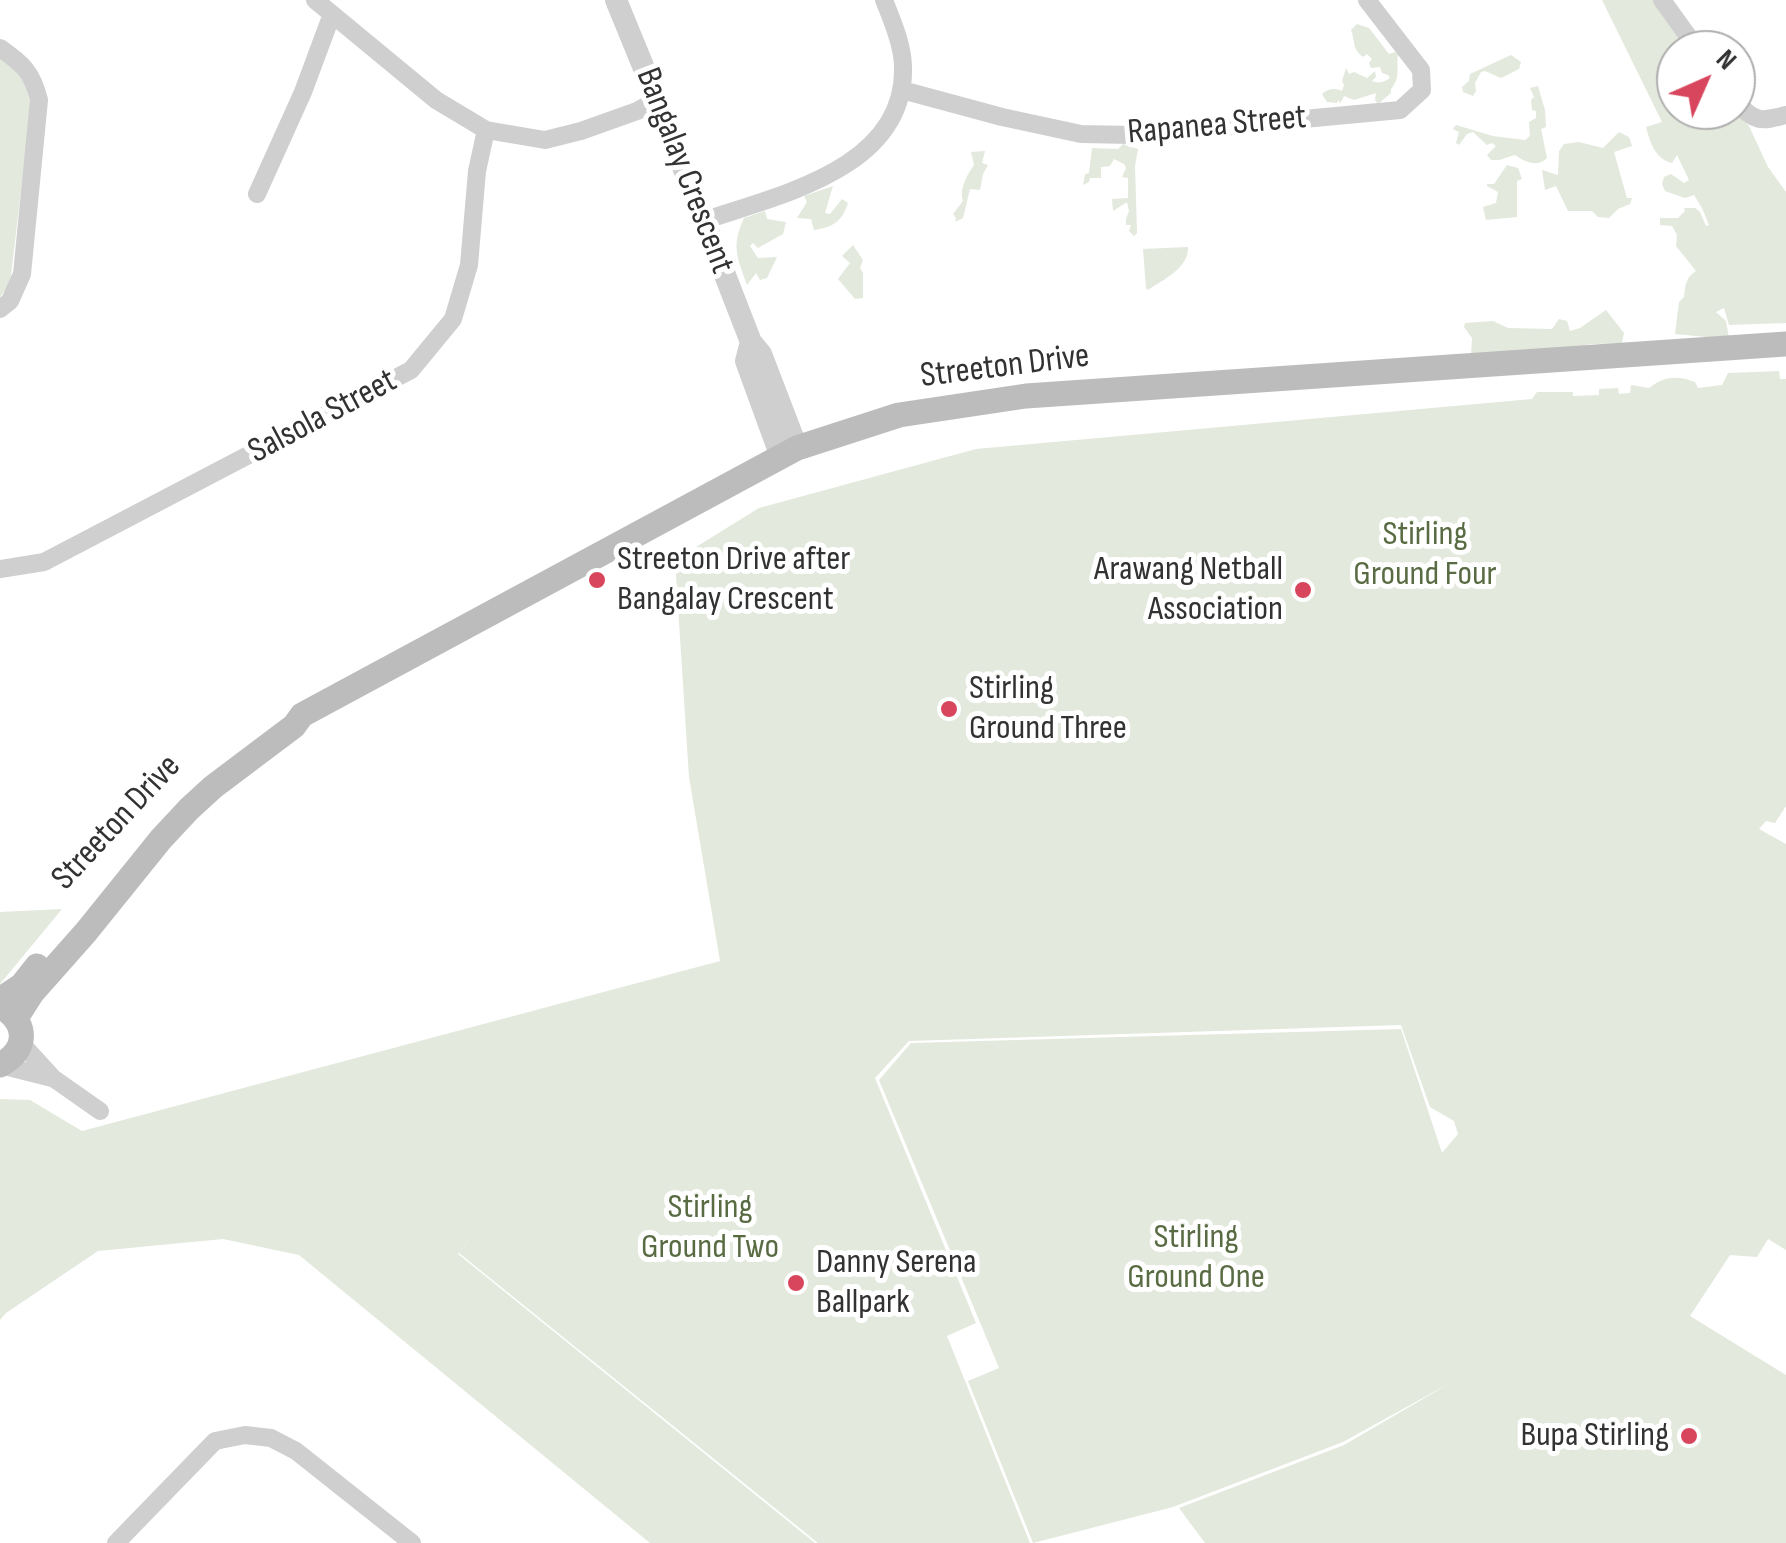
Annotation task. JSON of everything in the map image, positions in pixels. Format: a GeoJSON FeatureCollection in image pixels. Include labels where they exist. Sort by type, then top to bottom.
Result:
{"type":"FeatureCollection","features":[{"type":"Feature","properties":{"kind":"main road","name":"Streeton Drive"},"geometry":{"type":"LineString","coordinates":[[0,1065],[13,1057],[9,1017],[86,932],[160,839],[197,801],[294,726],[302,715],[789,452],[899,415],[1026,396],[1781,344]]}},
{"type":"Feature","properties":{"kind":"street"},"geometry":{"type":"LineString","coordinates":[[315,0],[436,100],[486,130],[545,140],[581,132],[657,100]]}},
{"type":"Feature","properties":{"kind":"street","name":"Bangalay Crescent"},"geometry":{"type":"LineString","coordinates":[[616,0],[751,342],[762,354],[789,452]]}},
{"type":"Feature","properties":{"kind":"street"},"geometry":{"type":"LineString","coordinates":[[703,221],[814,182],[852,162],[885,131],[902,90],[904,64],[884,0]]}},
{"type":"Feature","properties":{"kind":"street","name":"Rapanea Street"},"geometry":{"type":"LineString","coordinates":[[902,90],[1082,134],[1133,136],[1400,110],[1422,90],[1421,70],[1368,0]]}},
{"type":"Feature","properties":{"kind":"street"},"geometry":{"type":"LineString","coordinates":[[1662,0],[1684,30]]}},
{"type":"Feature","properties":{"kind":"street"},"geometry":{"type":"LineString","coordinates":[[257,194],[303,92],[332,14]]}},
{"type":"Feature","properties":{"kind":"street"},"geometry":{"type":"LineString","coordinates":[[0,48],[24,65],[35,82],[39,100],[22,274],[10,301],[0,310]]}},
{"type":"Feature","properties":{"kind":"street"},"geometry":{"type":"LineString","coordinates":[[1756,119],[1786,115]]}},
{"type":"Feature","properties":{"kind":"street","name":"Salsola Street"},"geometry":{"type":"LineString","coordinates":[[0,568],[44,562],[412,370],[453,318],[469,265],[476,170],[486,130]]}},
{"type":"Feature","properties":{"kind":"street"},"geometry":{"type":"LineString","coordinates":[[9,1017],[53,1078],[100,1111]]}},
{"type":"Feature","properties":{"kind":"street"},"geometry":{"type":"LineString","coordinates":[[0,1065],[53,1078]]}},
{"type":"Feature","properties":{"kind":"street"},"geometry":{"type":"LineString","coordinates":[[116,1543],[214,1441],[245,1434],[271,1438],[296,1451],[412,1543]]}},
{"type":"Feature","properties":{"kind":"green space"},"geometry":{"type":"Polygon","coordinates":[[[1602,0],[1655,0],[1677,30],[1656,30],[1656,110],[1602,0]]]}},
{"type":"Feature","properties":{"kind":"green space"},"geometry":{"type":"Polygon","coordinates":[[[1357,24],[1369,28],[1389,54],[1398,54],[1396,81],[1391,93],[1378,104],[1376,93],[1354,100],[1344,96],[1340,104],[1339,100],[1327,102],[1322,94],[1332,89],[1342,91],[1346,68],[1349,74],[1354,72],[1367,78],[1375,71],[1374,82],[1390,78],[1380,67],[1371,68],[1372,59],[1357,50],[1351,30],[1357,24]]]}},
{"type":"Feature","properties":{"kind":"green space"},"geometry":{"type":"Polygon","coordinates":[[[1511,55],[1521,62],[1519,69],[1501,78],[1481,72],[1473,96],[1463,92],[1470,74],[1511,55]]]}},
{"type":"Feature","properties":{"kind":"green space"},"geometry":{"type":"Polygon","coordinates":[[[0,58],[21,79],[31,106],[10,284],[0,297],[0,58]]]}},
{"type":"Feature","properties":{"kind":"green space"},"geometry":{"type":"Polygon","coordinates":[[[1538,86],[1545,110],[1546,127],[1541,129],[1547,158],[1543,161],[1531,163],[1515,155],[1491,160],[1487,155],[1496,146],[1487,145],[1473,132],[1459,145],[1456,143],[1456,125],[1525,140],[1530,136],[1529,122],[1536,118],[1530,88],[1538,86]]]}},
{"type":"Feature","properties":{"kind":"green space"},"geometry":{"type":"Polygon","coordinates":[[[1656,124],[1656,130],[1751,130],[1768,167],[1786,192],[1786,323],[1729,325],[1724,308],[1716,312],[1726,321],[1730,344],[1712,345],[1706,337],[1675,334],[1679,302],[1688,279],[1696,271],[1676,246],[1677,235],[1672,226],[1660,225],[1660,218],[1678,218],[1684,208],[1695,208],[1709,225],[1694,195],[1685,198],[1665,191],[1664,177],[1671,174],[1684,183],[1689,180],[1677,155],[1672,163],[1657,154],[1646,127],[1656,124]]]}},
{"type":"Feature","properties":{"kind":"green space"},"geometry":{"type":"Polygon","coordinates":[[[1619,132],[1629,137],[1632,146],[1614,152],[1627,198],[1632,198],[1630,204],[1609,218],[1598,217],[1592,211],[1568,211],[1556,186],[1545,190],[1542,170],[1558,175],[1559,151],[1564,144],[1579,142],[1603,148],[1619,132]]]}},
{"type":"Feature","properties":{"kind":"green space"},"geometry":{"type":"Polygon","coordinates":[[[1123,144],[1138,149],[1134,236],[1129,231],[1131,225],[1126,225],[1127,202],[1113,211],[1112,199],[1128,198],[1128,178],[1122,177],[1124,164],[1114,159],[1110,166],[1101,167],[1101,178],[1090,178],[1083,185],[1092,148],[1118,149],[1123,144]]]}},
{"type":"Feature","properties":{"kind":"green space"},"geometry":{"type":"Polygon","coordinates":[[[985,151],[982,163],[988,165],[980,190],[970,189],[963,218],[955,222],[953,214],[963,201],[963,187],[974,165],[971,152],[985,151]]]}},
{"type":"Feature","properties":{"kind":"green space"},"geometry":{"type":"Polygon","coordinates":[[[1507,165],[1518,168],[1522,179],[1517,181],[1517,217],[1486,220],[1483,207],[1496,203],[1498,192],[1487,184],[1494,184],[1507,165]]]}},
{"type":"Feature","properties":{"kind":"green space"},"geometry":{"type":"Polygon","coordinates":[[[833,186],[825,213],[830,214],[842,199],[848,203],[836,222],[814,230],[811,219],[797,218],[807,202],[804,196],[833,186]]]}},
{"type":"Feature","properties":{"kind":"green space"},"geometry":{"type":"Polygon","coordinates":[[[765,211],[767,219],[786,222],[783,234],[758,248],[753,243],[750,246],[758,258],[777,257],[767,278],[760,280],[756,273],[747,285],[738,259],[738,236],[744,218],[765,211]]]}},
{"type":"Feature","properties":{"kind":"green space"},"geometry":{"type":"Polygon","coordinates":[[[853,245],[863,260],[863,298],[855,299],[838,279],[850,263],[842,256],[853,245]]]}},
{"type":"Feature","properties":{"kind":"green space"},"geometry":{"type":"Polygon","coordinates":[[[1188,247],[1180,267],[1148,290],[1143,249],[1188,247]]]}},
{"type":"Feature","properties":{"kind":"green space"},"geometry":{"type":"Polygon","coordinates":[[[1606,310],[1624,333],[1622,343],[1471,356],[1472,338],[1464,327],[1465,323],[1493,321],[1508,328],[1552,329],[1559,319],[1567,321],[1570,331],[1606,310]]]}},
{"type":"Feature","properties":{"kind":"green space"},"geometry":{"type":"Polygon","coordinates":[[[1779,371],[1780,379],[1786,379],[1786,806],[1775,823],[1766,821],[1759,829],[1786,844],[1786,1250],[1768,1239],[1757,1257],[1730,1255],[1690,1316],[1786,1375],[1786,1543],[1205,1543],[1179,1508],[1344,1445],[1452,1382],[1343,1442],[1173,1507],[1033,1543],[968,1381],[999,1368],[879,1080],[911,1043],[1401,1029],[1442,1153],[1458,1134],[1454,1121],[1430,1107],[1401,1025],[909,1041],[875,1078],[976,1323],[947,1336],[1030,1543],[818,1543],[459,1253],[525,1166],[458,1254],[815,1543],[650,1543],[299,1255],[223,1239],[98,1251],[0,1320],[0,1099],[30,1100],[82,1131],[720,961],[689,777],[675,560],[759,508],[976,449],[1532,399],[1537,392],[1599,395],[1599,389],[1618,388],[1619,394],[1630,393],[1631,385],[1649,388],[1671,378],[1695,382],[1698,388],[1722,385],[1728,373],[1779,371]]]}},
{"type":"Feature","properties":{"kind":"green space"},"geometry":{"type":"Polygon","coordinates":[[[62,909],[0,984],[0,912],[62,909]]]}},
{"type":"Feature","properties":{"kind":"place","name":"Streeton Drive after Bangalay Crescent"},"geometry":{"type":"Point","coordinates":[597,580]}},
{"type":"Feature","properties":{"kind":"place","name":"Arawang Netball Association"},"geometry":{"type":"Point","coordinates":[1303,590]}},
{"type":"Feature","properties":{"kind":"place","name":"Stirling Ground Three"},"geometry":{"type":"Point","coordinates":[949,709]}},
{"type":"Feature","properties":{"kind":"place","name":"Danny Serena Ballpark"},"geometry":{"type":"Point","coordinates":[796,1283]}},
{"type":"Feature","properties":{"kind":"place","name":"Bupa Stirling"},"geometry":{"type":"Point","coordinates":[1689,1436]}},
{"type":"Feature","properties":{"kind":"park label","name":"Stirling Ground Four"},"geometry":{"type":"Point","coordinates":[1425,555]}},
{"type":"Feature","properties":{"kind":"park label","name":"Stirling Ground Two"},"geometry":{"type":"Point","coordinates":[710,1228]}},
{"type":"Feature","properties":{"kind":"park label","name":"Stirling Ground One"},"geometry":{"type":"Point","coordinates":[1196,1258]}}]}
